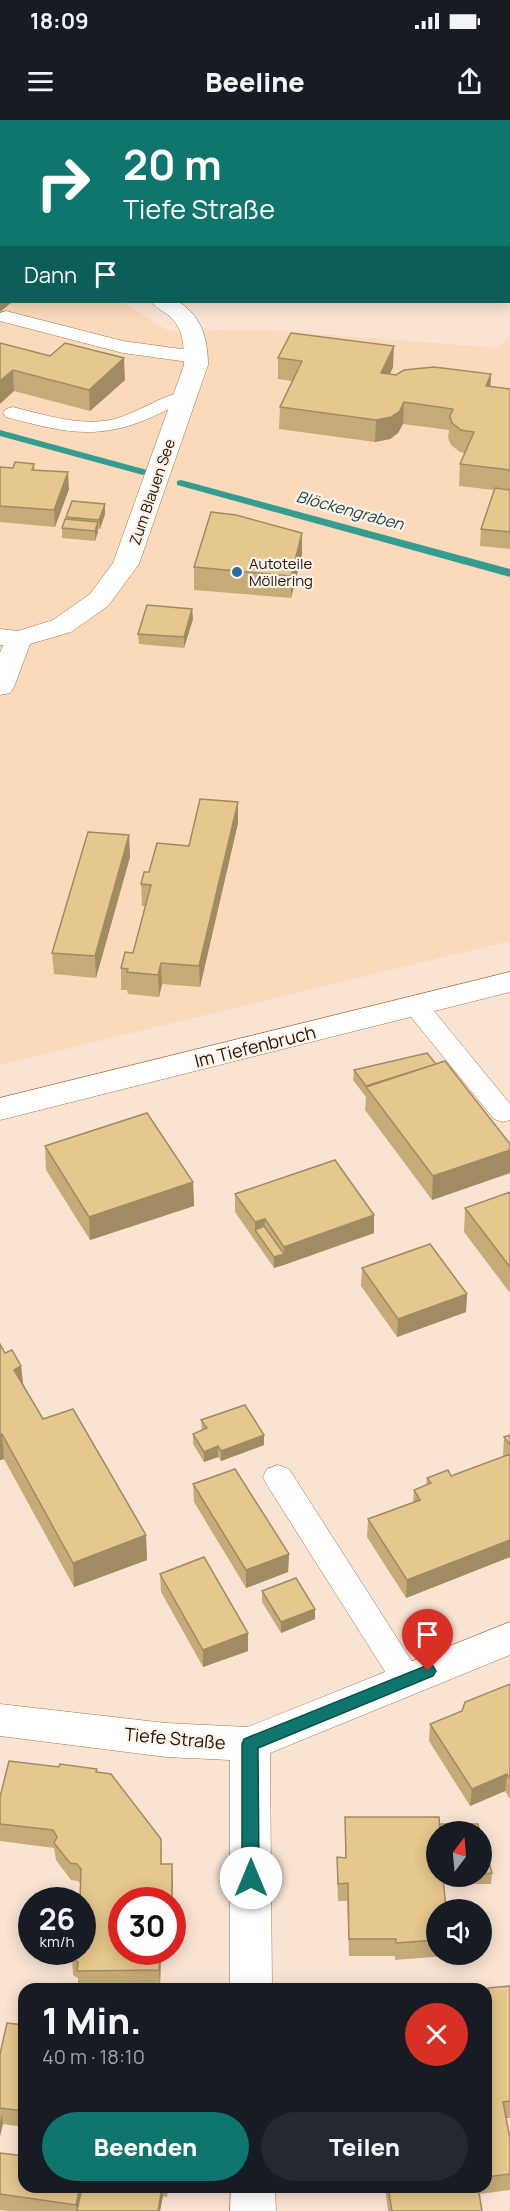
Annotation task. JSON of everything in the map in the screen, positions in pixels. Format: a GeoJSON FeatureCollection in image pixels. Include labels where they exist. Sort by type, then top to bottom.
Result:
{"type":"FeatureCollection","features":[{"type":"Feature","properties":{"kind":"street","name":"Zum Blauen See"},"geometry":{"type":"LineString","coordinates":[[9,638],[62,626],[99,600],[126,564],[196,357],[197,340],[187,320],[166,303]]}},
{"type":"Feature","properties":{"kind":"street"},"geometry":{"type":"LineString","coordinates":[[0,687],[9,638]]}},
{"type":"Feature","properties":{"kind":"street","name":"Im Tiefenbruch"},"geometry":{"type":"LineString","coordinates":[[0,1109],[510,982]]}},
{"type":"Feature","properties":{"kind":"street","name":"Tiefe Straße"},"geometry":{"type":"LineString","coordinates":[[0,1720],[166,1740],[250,1744],[510,1638]]}},
{"type":"Feature","properties":{"kind":"street"},"geometry":{"type":"LineString","coordinates":[[250,1744],[251,1983]]}},
{"type":"Feature","properties":{"kind":"street"},"geometry":{"type":"LineString","coordinates":[[253,2193],[253,2211]]}},
{"type":"Feature","properties":{"kind":"lane"},"geometry":{"type":"LineString","coordinates":[[6,317],[123,347],[196,357]]}},
{"type":"Feature","properties":{"kind":"lane"},"geometry":{"type":"LineString","coordinates":[[13,413],[71,427],[104,426],[131,420],[166,401],[184,397]]}},
{"type":"Feature","properties":{"kind":"lane"},"geometry":{"type":"LineString","coordinates":[[417,1006],[503,1113]]}},
{"type":"Feature","properties":{"kind":"lane"},"geometry":{"type":"LineString","coordinates":[[278,1477],[407,1680]]}},
{"type":"Feature","properties":{"kind":"shaded area"},"geometry":{"type":"Polygon","coordinates":[[[0,303],[124,303],[169,331],[268,330],[498,348],[510,336],[510,941],[0,1065],[0,303]]]}},
{"type":"Feature","properties":{"kind":"building"},"geometry":{"type":"Polygon","coordinates":[[[291,333],[394,346],[381,373],[396,375],[404,370],[434,367],[491,374],[486,386],[510,389],[510,470],[460,464],[474,432],[461,430],[452,423],[450,416],[453,409],[404,402],[399,412],[391,417],[376,420],[280,407],[302,361],[278,358],[291,333]]]}},
{"type":"Feature","properties":{"kind":"building"},"geometry":{"type":"Polygon","coordinates":[[[0,343],[50,356],[65,343],[124,358],[89,390],[13,370],[0,381],[0,343]]]}},
{"type":"Feature","properties":{"kind":"building"},"geometry":{"type":"Polygon","coordinates":[[[15,462],[34,464],[32,470],[68,472],[54,510],[0,506],[0,467],[13,468],[15,462]]]}},
{"type":"Feature","properties":{"kind":"building"},"geometry":{"type":"Polygon","coordinates":[[[495,488],[510,490],[510,532],[481,529],[495,488]]]}},
{"type":"Feature","properties":{"kind":"building"},"geometry":{"type":"Polygon","coordinates":[[[72,501],[105,504],[99,520],[66,517],[72,501]]]}},
{"type":"Feature","properties":{"kind":"building"},"geometry":{"type":"Polygon","coordinates":[[[211,512],[236,515],[302,533],[291,576],[194,567],[211,512]]]}},
{"type":"Feature","properties":{"kind":"building"},"geometry":{"type":"Polygon","coordinates":[[[65,519],[98,522],[95,531],[62,528],[65,519]]]}},
{"type":"Feature","properties":{"kind":"building"},"geometry":{"type":"Polygon","coordinates":[[[147,605],[192,609],[184,637],[138,634],[147,605]]]}},
{"type":"Feature","properties":{"kind":"building"},"geometry":{"type":"Polygon","coordinates":[[[200,799],[238,802],[199,966],[161,963],[158,975],[127,972],[128,969],[121,968],[125,952],[133,953],[151,885],[141,884],[144,872],[149,872],[157,843],[189,846],[200,799]]]}},
{"type":"Feature","properties":{"kind":"building"},"geometry":{"type":"Polygon","coordinates":[[[88,832],[129,835],[95,956],[52,953],[88,832]]]}},
{"type":"Feature","properties":{"kind":"building"},"geometry":{"type":"Polygon","coordinates":[[[427,1053],[436,1064],[366,1086],[354,1070],[427,1053]]]}},
{"type":"Feature","properties":{"kind":"building"},"geometry":{"type":"Polygon","coordinates":[[[445,1061],[510,1144],[510,1150],[433,1176],[366,1087],[445,1061]]]}},
{"type":"Feature","properties":{"kind":"building"},"geometry":{"type":"Polygon","coordinates":[[[147,1113],[193,1182],[89,1217],[45,1146],[147,1113]]]}},
{"type":"Feature","properties":{"kind":"building"},"geometry":{"type":"Polygon","coordinates":[[[335,1160],[374,1215],[284,1247],[265,1219],[255,1222],[235,1194],[335,1160]]]}},
{"type":"Feature","properties":{"kind":"building"},"geometry":{"type":"Polygon","coordinates":[[[510,1192],[510,1267],[465,1208],[510,1192]]]}},
{"type":"Feature","properties":{"kind":"building"},"geometry":{"type":"Polygon","coordinates":[[[264,1226],[284,1254],[274,1257],[255,1230],[264,1226]]]}},
{"type":"Feature","properties":{"kind":"building"},"geometry":{"type":"Polygon","coordinates":[[[430,1244],[467,1294],[398,1319],[362,1268],[430,1244]]]}},
{"type":"Feature","properties":{"kind":"building"},"geometry":{"type":"Polygon","coordinates":[[[0,1344],[5,1353],[12,1350],[21,1366],[14,1370],[43,1419],[73,1409],[146,1535],[73,1563],[2,1434],[0,1435],[0,1344]]]}},
{"type":"Feature","properties":{"kind":"building"},"geometry":{"type":"Polygon","coordinates":[[[245,1405],[264,1435],[221,1451],[218,1446],[204,1452],[193,1434],[207,1428],[201,1420],[245,1405]]]}},
{"type":"Feature","properties":{"kind":"building"},"geometry":{"type":"Polygon","coordinates":[[[510,1435],[510,1445],[504,1437],[510,1435]]]}},
{"type":"Feature","properties":{"kind":"building"},"geometry":{"type":"Polygon","coordinates":[[[510,1454],[510,1540],[407,1580],[368,1519],[420,1500],[414,1490],[431,1483],[427,1478],[448,1470],[451,1476],[510,1454]]]}},
{"type":"Feature","properties":{"kind":"building"},"geometry":{"type":"Polygon","coordinates":[[[235,1469],[289,1554],[246,1570],[193,1484],[235,1469]]]}},
{"type":"Feature","properties":{"kind":"building"},"geometry":{"type":"Polygon","coordinates":[[[204,1557],[248,1633],[203,1650],[160,1574],[204,1557]]]}},
{"type":"Feature","properties":{"kind":"building"},"geometry":{"type":"Polygon","coordinates":[[[296,1578],[315,1609],[281,1622],[262,1591],[296,1578]]]}},
{"type":"Feature","properties":{"kind":"building"},"geometry":{"type":"Polygon","coordinates":[[[510,1684],[510,1779],[507,1774],[472,1789],[430,1724],[462,1711],[465,1702],[510,1684]]]}},
{"type":"Feature","properties":{"kind":"building"},"geometry":{"type":"Polygon","coordinates":[[[9,1761],[59,1767],[60,1764],[97,1769],[96,1772],[111,1774],[161,1839],[161,1864],[172,1864],[172,1887],[108,1887],[108,1965],[159,1965],[159,1970],[77,1971],[78,1965],[96,1965],[96,1887],[80,1887],[81,1869],[77,1864],[70,1863],[54,1843],[57,1837],[53,1830],[0,1824],[0,1797],[9,1761]]]}},
{"type":"Feature","properties":{"kind":"building"},"geometry":{"type":"Polygon","coordinates":[[[345,1817],[439,1817],[439,1821],[426,1821],[426,1887],[444,1887],[445,1899],[426,1899],[426,1941],[396,1943],[396,1939],[349,1939],[348,1883],[338,1884],[337,1857],[346,1858],[345,1817]]]}},
{"type":"Feature","properties":{"kind":"building"},"geometry":{"type":"Polygon","coordinates":[[[510,1986],[510,2101],[503,2102],[510,2138],[510,2174],[492,2176],[492,1988],[510,1986]]]}},
{"type":"Feature","properties":{"kind":"building"},"geometry":{"type":"Polygon","coordinates":[[[7,2023],[18,2024],[18,2110],[0,2108],[0,2054],[7,2023]]]}},
{"type":"Feature","properties":{"kind":"building"},"geometry":{"type":"Polygon","coordinates":[[[0,2153],[18,2155],[18,2193],[79,2193],[76,2205],[0,2194],[0,2153]]]}},
{"type":"Feature","properties":{"kind":"building"},"geometry":{"type":"Polygon","coordinates":[[[81,2193],[161,2193],[158,2211],[77,2211],[81,2193]]]}},
{"type":"Feature","properties":{"kind":"building"},"geometry":{"type":"Polygon","coordinates":[[[389,2193],[479,2193],[482,2211],[392,2211],[389,2193]]]}},
{"type":"Feature","properties":{"kind":"waterway","name":"Blöckengraben"},"geometry":{"type":"LineString","coordinates":[[0,433],[143,472]]}},
{"type":"Feature","properties":{"kind":"waterway","name":"Blöckengraben"},"geometry":{"type":"LineString","coordinates":[[181,483],[510,573]]}},
{"type":"Feature","properties":{"kind":"place","name":"Autoteile Möllering"},"geometry":{"type":"Point","coordinates":[237,572]}},
{"type":"Feature","properties":{"kind":"route"},"geometry":{"type":"LineString","coordinates":[[251,1878],[250,1744],[428,1671]]}}]}
